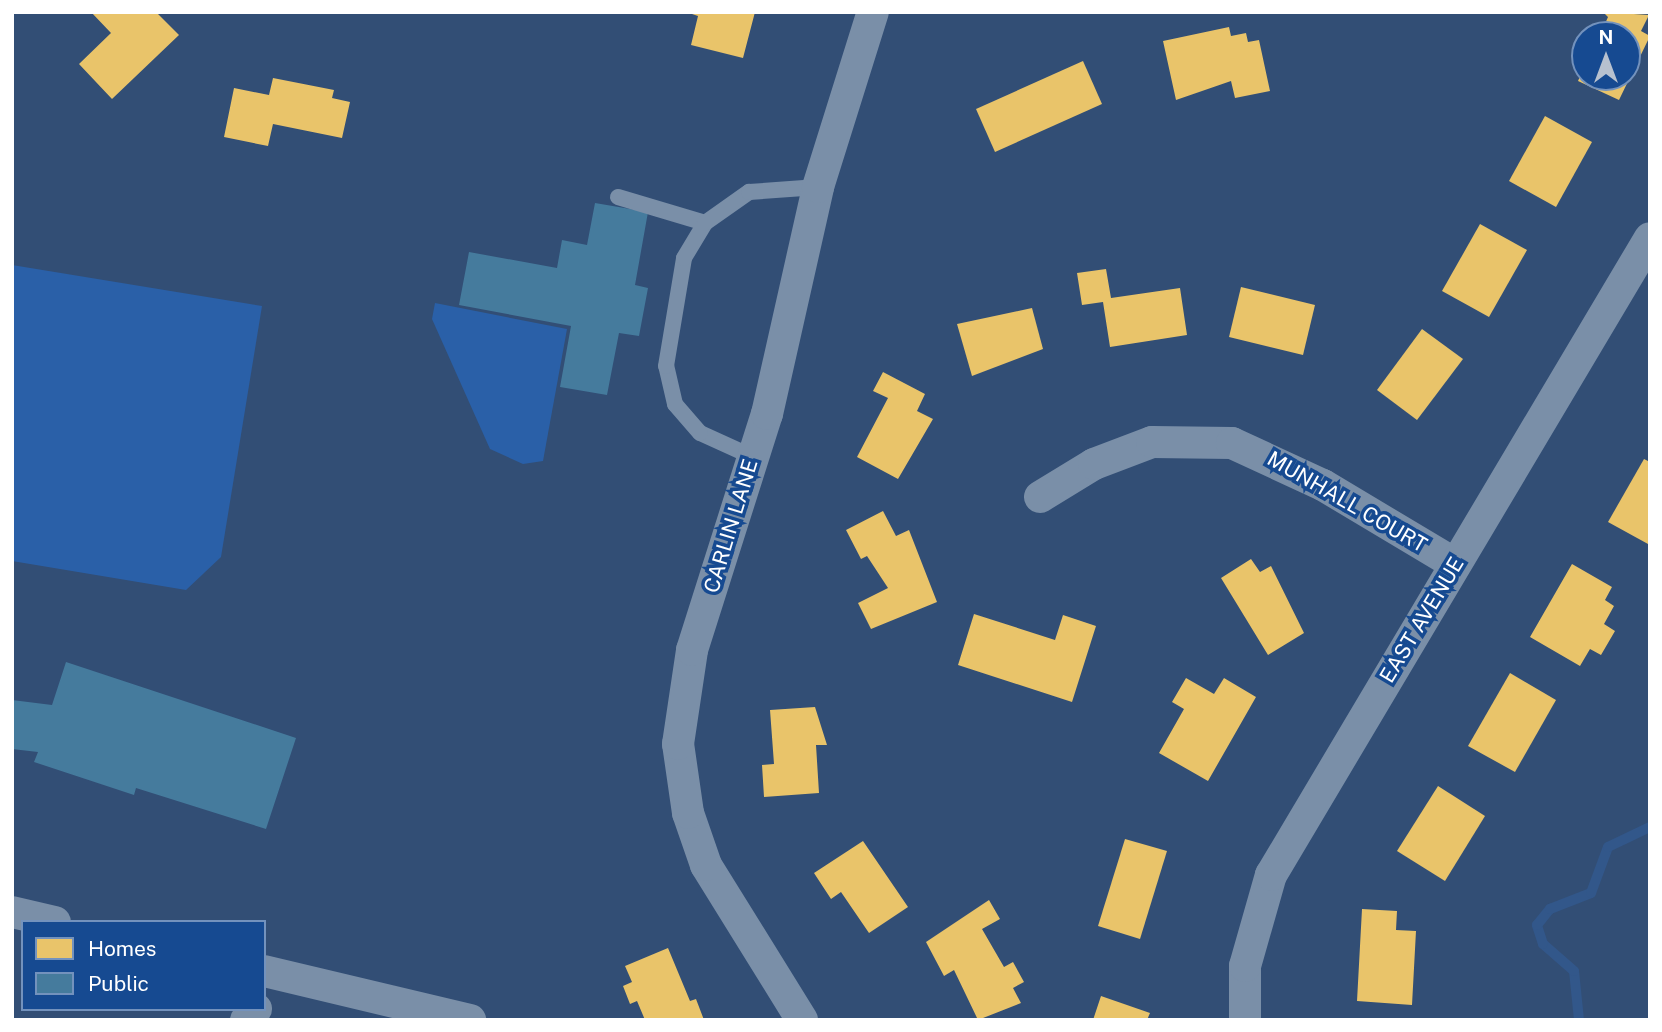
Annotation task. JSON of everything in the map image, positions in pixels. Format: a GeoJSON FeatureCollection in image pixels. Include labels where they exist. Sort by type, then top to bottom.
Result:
{"type":"FeatureCollection","features":[{"type":"Feature","properties":{"kind":"street","name":"CARLIN LANE"},"geometry":{"type":"LineString","coordinates":[[802,1020],[711,875],[680,778],[681,707],[692,650],[779,372],[818,187],[873,12]]}},
{"type":"Feature","properties":{"kind":"street","name":"EAST AVENUE"},"geometry":{"type":"LineString","coordinates":[[1245,1020],[1245,966],[1271,875],[1650,238]]}},
{"type":"Feature","properties":{"kind":"street","name":"MUNHALL COURT"},"geometry":{"type":"LineString","coordinates":[[1040,497],[1094,464],[1152,442],[1232,443],[1324,485],[1455,564]]}},
{"type":"Feature","properties":{"kind":"street"},"geometry":{"type":"LineString","coordinates":[[12,912],[46,920]]}},
{"type":"Feature","properties":{"kind":"street"},"geometry":{"type":"LineString","coordinates":[[266,994],[274,974],[470,1020]]}},
{"type":"Feature","properties":{"kind":"lane"},"geometry":{"type":"LineString","coordinates":[[753,457],[700,433],[675,404],[666,366],[684,258],[705,223],[749,192],[818,187]]}},
{"type":"Feature","properties":{"kind":"lane"},"geometry":{"type":"LineString","coordinates":[[618,197],[705,223]]}},
{"type":"Feature","properties":{"kind":"shaded area"},"geometry":{"type":"Polygon","coordinates":[[[12,265],[262,306],[221,557],[186,590],[12,561],[12,265]]]}},
{"type":"Feature","properties":{"kind":"shaded area"},"geometry":{"type":"Polygon","coordinates":[[[435,303],[567,329],[543,461],[523,464],[490,449],[432,319],[435,303]]]}},
{"type":"Feature","properties":{"kind":"building: Homes"},"geometry":{"type":"Polygon","coordinates":[[[91,12],[156,12],[179,35],[112,99],[79,64],[111,33],[91,12]]]}},
{"type":"Feature","properties":{"kind":"building: Homes"},"geometry":{"type":"Polygon","coordinates":[[[686,12],[755,12],[743,58],[691,45],[698,16],[686,12]]]}},
{"type":"Feature","properties":{"kind":"building: Homes"},"geometry":{"type":"Polygon","coordinates":[[[1603,12],[1649,15],[1641,31],[1641,21],[1606,21],[1608,17],[1603,12]]]}},
{"type":"Feature","properties":{"kind":"building: Homes"},"geometry":{"type":"Polygon","coordinates":[[[1229,27],[1231,36],[1246,33],[1248,42],[1259,40],[1270,91],[1235,98],[1231,81],[1176,100],[1163,41],[1229,27]]]}},
{"type":"Feature","properties":{"kind":"building: Homes"},"geometry":{"type":"Polygon","coordinates":[[[1641,31],[1650,36],[1641,55],[1641,31]]]}},
{"type":"Feature","properties":{"kind":"building: Homes"},"geometry":{"type":"Polygon","coordinates":[[[1083,61],[1102,104],[995,152],[976,109],[1083,61]]]}},
{"type":"Feature","properties":{"kind":"building: Homes"},"geometry":{"type":"Polygon","coordinates":[[[273,78],[334,90],[332,98],[350,102],[342,138],[273,124],[268,146],[224,137],[234,88],[269,95],[273,78]]]}},
{"type":"Feature","properties":{"kind":"building: Homes"},"geometry":{"type":"Polygon","coordinates":[[[1600,91],[1623,91],[1619,100],[1600,91]]]}},
{"type":"Feature","properties":{"kind":"building: Homes"},"geometry":{"type":"Polygon","coordinates":[[[1545,116],[1592,142],[1556,207],[1509,181],[1545,116]]]}},
{"type":"Feature","properties":{"kind":"building: Homes"},"geometry":{"type":"Polygon","coordinates":[[[1480,224],[1527,250],[1489,317],[1442,291],[1480,224]]]}},
{"type":"Feature","properties":{"kind":"building: Homes"},"geometry":{"type":"Polygon","coordinates":[[[1106,269],[1111,298],[1180,288],[1187,335],[1110,347],[1103,302],[1082,305],[1077,273],[1106,269]]]}},
{"type":"Feature","properties":{"kind":"building: Homes"},"geometry":{"type":"Polygon","coordinates":[[[1241,287],[1315,305],[1303,355],[1229,337],[1241,287]]]}},
{"type":"Feature","properties":{"kind":"building: Homes"},"geometry":{"type":"Polygon","coordinates":[[[1032,308],[1043,349],[972,376],[957,324],[1032,308]]]}},
{"type":"Feature","properties":{"kind":"building: Homes"},"geometry":{"type":"Polygon","coordinates":[[[1422,329],[1463,359],[1417,420],[1377,390],[1422,329]]]}},
{"type":"Feature","properties":{"kind":"building: Homes"},"geometry":{"type":"Polygon","coordinates":[[[883,372],[925,394],[917,411],[933,419],[898,479],[857,457],[888,398],[873,391],[883,372]]]}},
{"type":"Feature","properties":{"kind":"building: Homes"},"geometry":{"type":"Polygon","coordinates":[[[1644,459],[1650,462],[1648,544],[1608,522],[1644,459]]]}},
{"type":"Feature","properties":{"kind":"building: Homes"},"geometry":{"type":"Polygon","coordinates":[[[883,511],[896,536],[909,530],[937,602],[871,629],[858,603],[888,588],[867,556],[861,559],[846,530],[883,511]]]}},
{"type":"Feature","properties":{"kind":"building: Homes"},"geometry":{"type":"Polygon","coordinates":[[[1251,559],[1260,572],[1271,566],[1304,633],[1268,655],[1221,578],[1251,559]]]}},
{"type":"Feature","properties":{"kind":"building: Homes"},"geometry":{"type":"Polygon","coordinates":[[[1572,564],[1612,587],[1605,600],[1614,606],[1604,624],[1615,631],[1601,655],[1590,649],[1580,666],[1530,637],[1572,564]]]}},
{"type":"Feature","properties":{"kind":"building: Homes"},"geometry":{"type":"Polygon","coordinates":[[[974,614],[1055,640],[1063,615],[1096,626],[1072,702],[958,665],[974,614]]]}},
{"type":"Feature","properties":{"kind":"building: Homes"},"geometry":{"type":"Polygon","coordinates":[[[1510,673],[1556,700],[1515,772],[1468,746],[1510,673]]]}},
{"type":"Feature","properties":{"kind":"building: Homes"},"geometry":{"type":"Polygon","coordinates":[[[1186,678],[1214,694],[1224,678],[1256,697],[1208,781],[1159,753],[1184,709],[1172,702],[1186,678]]]}},
{"type":"Feature","properties":{"kind":"building: Homes"},"geometry":{"type":"Polygon","coordinates":[[[815,707],[827,745],[816,745],[819,793],[764,797],[762,765],[774,764],[770,710],[815,707]]]}},
{"type":"Feature","properties":{"kind":"building: Homes"},"geometry":{"type":"Polygon","coordinates":[[[1438,786],[1485,816],[1445,881],[1397,851],[1438,786]]]}},
{"type":"Feature","properties":{"kind":"building: Homes"},"geometry":{"type":"Polygon","coordinates":[[[1125,839],[1167,851],[1140,939],[1098,926],[1125,839]]]}},
{"type":"Feature","properties":{"kind":"building: Homes"},"geometry":{"type":"Polygon","coordinates":[[[863,841],[908,907],[869,933],[841,892],[831,899],[814,873],[863,841]]]}},
{"type":"Feature","properties":{"kind":"building: Homes"},"geometry":{"type":"Polygon","coordinates":[[[989,900],[1000,919],[982,929],[1004,967],[1013,962],[1024,982],[1013,988],[1021,1003],[978,1020],[954,970],[944,976],[926,942],[989,900]]]}},
{"type":"Feature","properties":{"kind":"building: Homes"},"geometry":{"type":"Polygon","coordinates":[[[1362,909],[1397,911],[1396,930],[1416,931],[1412,1005],[1357,1001],[1362,909]]]}},
{"type":"Feature","properties":{"kind":"building: Homes"},"geometry":{"type":"Polygon","coordinates":[[[668,948],[690,1001],[696,999],[704,1020],[645,1020],[637,1001],[630,1004],[623,986],[632,982],[625,966],[668,948]]]}},
{"type":"Feature","properties":{"kind":"building: Homes"},"geometry":{"type":"Polygon","coordinates":[[[1101,996],[1150,1013],[1147,1020],[1093,1020],[1101,996]]]}},
{"type":"Feature","properties":{"kind":"building: Public"},"geometry":{"type":"Polygon","coordinates":[[[595,203],[648,212],[635,285],[648,288],[639,336],[619,333],[607,395],[560,387],[571,326],[459,305],[469,252],[557,268],[562,240],[587,245],[595,203]]]}},
{"type":"Feature","properties":{"kind":"building: Public"},"geometry":{"type":"Polygon","coordinates":[[[66,662],[296,738],[266,829],[136,788],[134,795],[34,762],[38,752],[12,749],[12,700],[52,705],[66,662]]]}},
{"type":"Feature","properties":{"kind":"waterway"},"geometry":{"type":"LineString","coordinates":[[1579,1020],[1574,971],[1543,944],[1537,925],[1550,909],[1591,893],[1608,847],[1650,827]]}}]}
